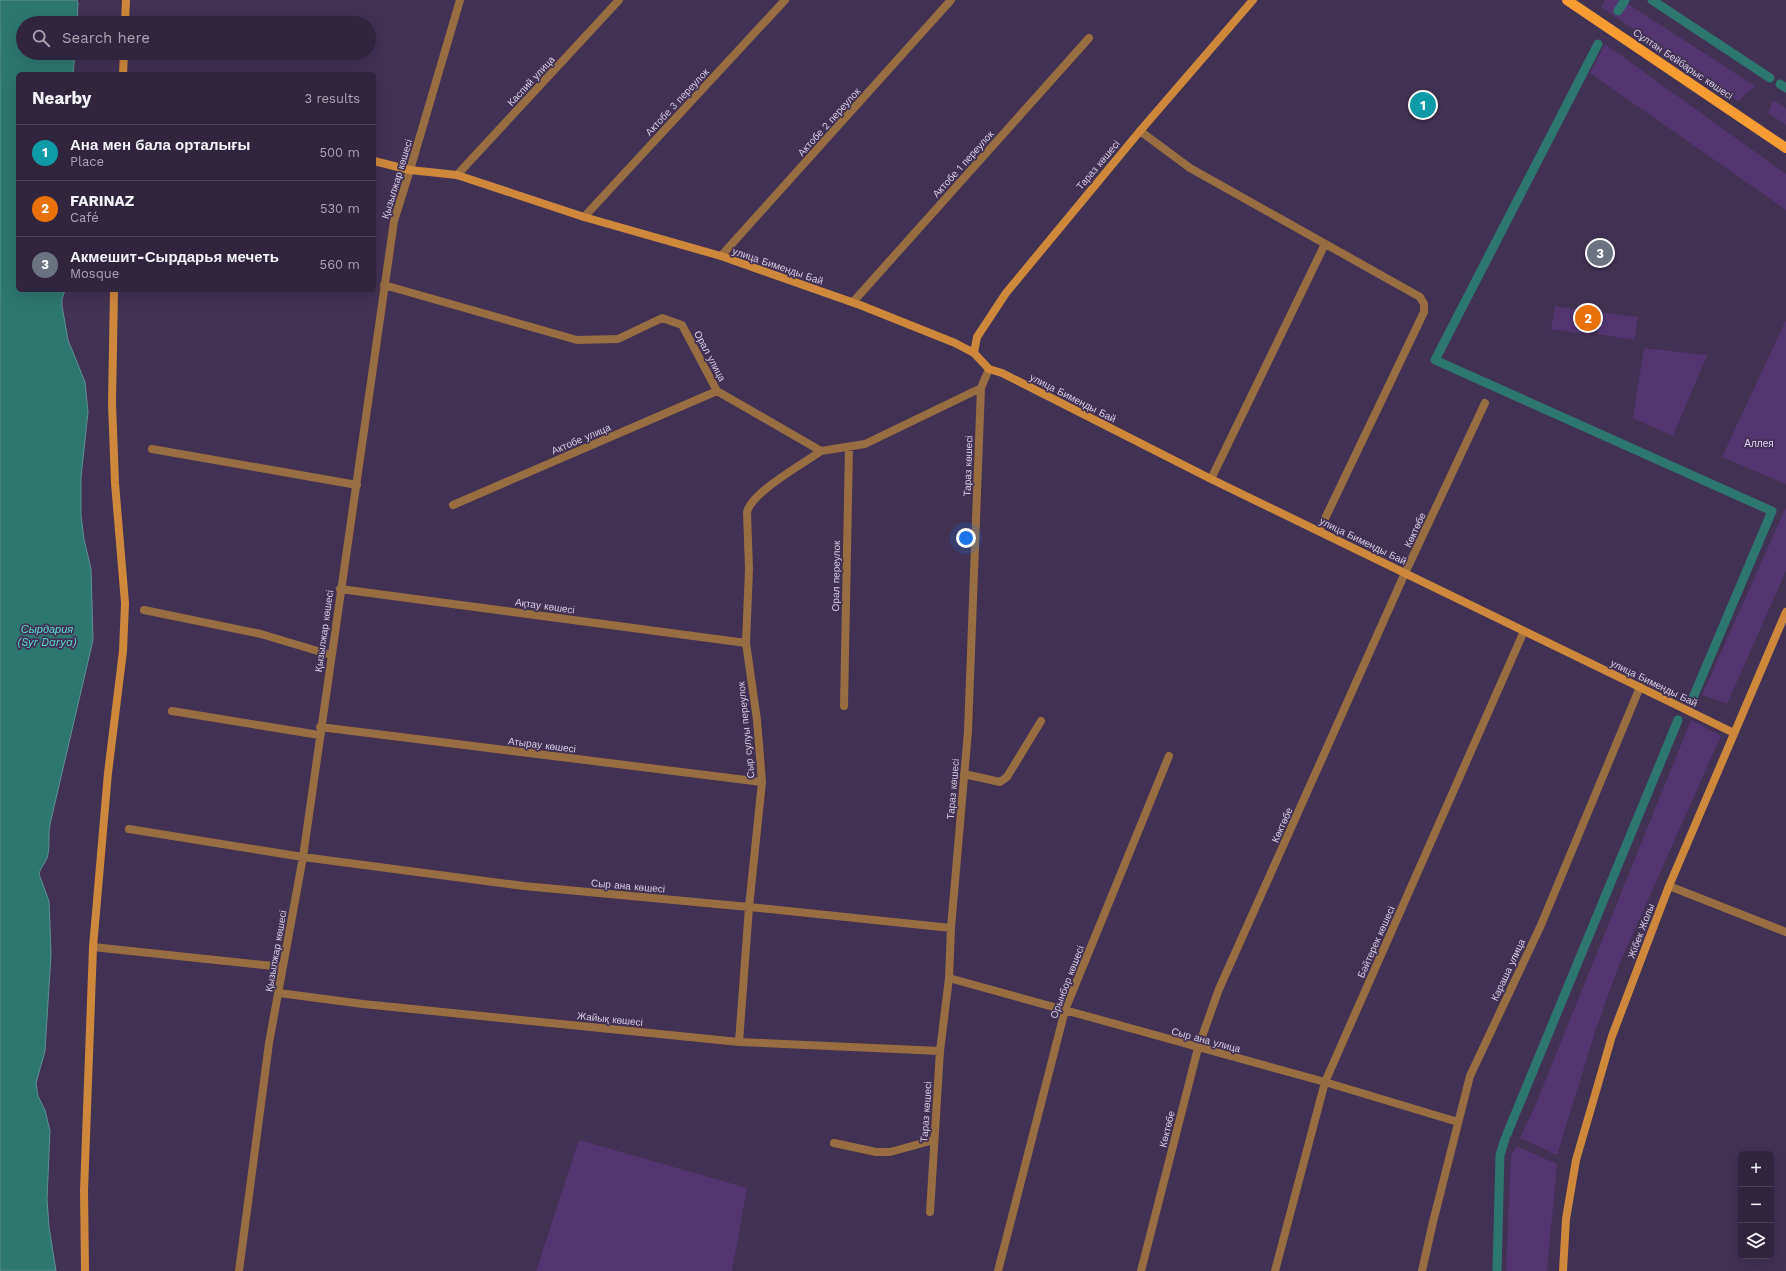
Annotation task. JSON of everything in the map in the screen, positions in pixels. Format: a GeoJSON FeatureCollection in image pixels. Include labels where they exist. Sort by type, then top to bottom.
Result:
{"type":"FeatureCollection","features":[{"type":"Feature","properties":{"kind":"main road","name":"Сұлтан Бейбарыс көшесі"},"geometry":{"type":"LineString","coordinates":[[1567,0],[1786,148]]}},
{"type":"Feature","properties":{"kind":"street"},"geometry":{"type":"LineString","coordinates":[[125,16],[126,0]]}},
{"type":"Feature","properties":{"kind":"street","name":"Қызылжар көшесі"},"geometry":{"type":"LineString","coordinates":[[239,1271],[269,1043],[303,858],[340,589],[357,485],[394,221],[460,0]]}},
{"type":"Feature","properties":{"kind":"street","name":"Каспий улица"},"geometry":{"type":"LineString","coordinates":[[458,175],[619,0]]}},
{"type":"Feature","properties":{"kind":"street","name":"Актобе 3 переулок"},"geometry":{"type":"LineString","coordinates":[[584,217],[785,0]]}},
{"type":"Feature","properties":{"kind":"street","name":"Актобе 2 переулок"},"geometry":{"type":"LineString","coordinates":[[721,256],[952,0]]}},
{"type":"Feature","properties":{"kind":"street","name":"Тараз көшесі"},"geometry":{"type":"LineString","coordinates":[[974,353],[977,337],[1006,293],[1140,131],[1253,0]]}},
{"type":"Feature","properties":{"kind":"street","name":"Актобе 1 переулок"},"geometry":{"type":"LineString","coordinates":[[852,302],[1089,38]]}},
{"type":"Feature","properties":{"kind":"street"},"geometry":{"type":"LineString","coordinates":[[123,72],[124,60]]}},
{"type":"Feature","properties":{"kind":"street"},"geometry":{"type":"LineString","coordinates":[[1140,131],[1190,168],[1420,297],[1424,304],[1424,312],[1319,531]]}},
{"type":"Feature","properties":{"kind":"street","name":"улица Бименды Бай"},"geometry":{"type":"LineString","coordinates":[[376,162],[410,170],[458,175],[584,217],[721,256],[852,302],[955,343],[974,353],[989,369],[1048,396],[1211,479],[1734,733]]}},
{"type":"Feature","properties":{"kind":"street"},"geometry":{"type":"LineString","coordinates":[[1211,479],[1325,244]]}},
{"type":"Feature","properties":{"kind":"street","name":"Орал улица"},"geometry":{"type":"LineString","coordinates":[[384,284],[577,340],[618,339],[662,318],[682,325],[717,391],[821,451]]}},
{"type":"Feature","properties":{"kind":"street"},"geometry":{"type":"LineString","coordinates":[[85,1271],[84,1191],[93,946],[108,773],[122,651],[125,603],[115,483],[112,403],[114,292]]}},
{"type":"Feature","properties":{"kind":"street","name":"Тараз көшесі"},"geometry":{"type":"LineString","coordinates":[[930,1212],[940,1051],[949,978],[951,928],[968,731],[981,388],[989,369]]}},
{"type":"Feature","properties":{"kind":"street"},"geometry":{"type":"LineString","coordinates":[[821,451],[865,444],[981,388]]}},
{"type":"Feature","properties":{"kind":"street","name":"Актобе улица"},"geometry":{"type":"LineString","coordinates":[[453,505],[717,391]]}},
{"type":"Feature","properties":{"kind":"street","name":"Көктөбе"},"geometry":{"type":"LineString","coordinates":[[1141,1271],[1198,1048],[1219,990],[1406,574],[1485,403]]}},
{"type":"Feature","properties":{"kind":"street","name":"Орал переулок"},"geometry":{"type":"LineString","coordinates":[[844,706],[849,447]]}},
{"type":"Feature","properties":{"kind":"street"},"geometry":{"type":"LineString","coordinates":[[152,449],[357,485]]}},
{"type":"Feature","properties":{"kind":"street","name":"Сыр сулуы переулок"},"geometry":{"type":"LineString","coordinates":[[739,1042],[749,907],[762,782],[757,720],[746,643],[749,569],[747,521],[749,505],[762,492],[821,451]]}},
{"type":"Feature","properties":{"kind":"street","name":"Ақтау көшесі"},"geometry":{"type":"LineString","coordinates":[[340,589],[746,643]]}},
{"type":"Feature","properties":{"kind":"street"},"geometry":{"type":"LineString","coordinates":[[144,610],[261,634],[331,655]]}},
{"type":"Feature","properties":{"kind":"street","name":"Жібек Жолы"},"geometry":{"type":"LineString","coordinates":[[1563,1271],[1566,1219],[1576,1160],[1612,1036],[1669,886],[1786,612]]}},
{"type":"Feature","properties":{"kind":"street","name":"Бәйтерек көшесі"},"geometry":{"type":"LineString","coordinates":[[1275,1271],[1325,1082],[1524,631]]}},
{"type":"Feature","properties":{"kind":"street","name":"Караша улица"},"geometry":{"type":"LineString","coordinates":[[1422,1271],[1470,1076],[1541,925],[1640,687]]}},
{"type":"Feature","properties":{"kind":"street","name":"Атырау көшесі"},"geometry":{"type":"LineString","coordinates":[[172,711],[320,731],[762,782]]}},
{"type":"Feature","properties":{"kind":"street"},"geometry":{"type":"LineString","coordinates":[[964,774],[1000,782],[1007,777],[1041,721]]}},
{"type":"Feature","properties":{"kind":"street","name":"Орынбор көшесі"},"geometry":{"type":"LineString","coordinates":[[998,1271],[1065,1010],[1169,756]]}},
{"type":"Feature","properties":{"kind":"street","name":"Сыр ана көшесі"},"geometry":{"type":"LineString","coordinates":[[129,829],[303,858],[524,886],[951,928]]}},
{"type":"Feature","properties":{"kind":"street"},"geometry":{"type":"LineString","coordinates":[[1669,886],[1786,932]]}},
{"type":"Feature","properties":{"kind":"street"},"geometry":{"type":"LineString","coordinates":[[93,946],[283,967]]}},
{"type":"Feature","properties":{"kind":"street","name":"Сыр ана улица"},"geometry":{"type":"LineString","coordinates":[[949,978],[1325,1082],[1458,1122]]}},
{"type":"Feature","properties":{"kind":"street","name":"Жайық көшесі"},"geometry":{"type":"LineString","coordinates":[[279,994],[363,1004],[739,1042],[940,1051]]}},
{"type":"Feature","properties":{"kind":"street"},"geometry":{"type":"LineString","coordinates":[[834,1143],[876,1152],[890,1152],[934,1140]]}},
{"type":"Feature","properties":{"kind":"green space"},"geometry":{"type":"Polygon","coordinates":[[[1605,0],[1622,0],[1755,86],[1738,101],[1601,7],[1605,0]]]}},
{"type":"Feature","properties":{"kind":"green space"},"geometry":{"type":"Polygon","coordinates":[[[1605,44],[1786,174],[1786,210],[1590,73],[1605,44]]]}},
{"type":"Feature","properties":{"kind":"green space"},"geometry":{"type":"Polygon","coordinates":[[[1773,100],[1786,108],[1786,125],[1768,113],[1773,100]]]}},
{"type":"Feature","properties":{"kind":"green space"},"geometry":{"type":"Polygon","coordinates":[[[1555,306],[1592,312],[1589,335],[1551,329],[1555,306]]]}},
{"type":"Feature","properties":{"kind":"green space"},"geometry":{"type":"Polygon","coordinates":[[[1601,312],[1638,317],[1634,340],[1597,334],[1601,312]]]}},
{"type":"Feature","properties":{"kind":"green space","name":"Аллея"},"geometry":{"type":"Polygon","coordinates":[[[1786,320],[1786,484],[1722,457],[1786,320]]]}},
{"type":"Feature","properties":{"kind":"green space"},"geometry":{"type":"Polygon","coordinates":[[[1644,348],[1707,355],[1673,436],[1633,418],[1644,348]]]}},
{"type":"Feature","properties":{"kind":"green space"},"geometry":{"type":"Polygon","coordinates":[[[1785,509],[1786,571],[1727,704],[1702,695],[1785,509]]]}},
{"type":"Feature","properties":{"kind":"green space"},"geometry":{"type":"Polygon","coordinates":[[[1691,720],[1721,736],[1619,965],[1595,1032],[1557,1155],[1520,1138],[1535,1106],[1691,720]]]}},
{"type":"Feature","properties":{"kind":"green space"},"geometry":{"type":"Polygon","coordinates":[[[579,1140],[747,1188],[732,1271],[536,1271],[579,1140]]]}},
{"type":"Feature","properties":{"kind":"green space"},"geometry":{"type":"Polygon","coordinates":[[[1516,1146],[1557,1164],[1547,1271],[1506,1271],[1511,1157],[1516,1146]]]}},
{"type":"Feature","properties":{"kind":"water","name":"Сырдария (Syr Darya)"},"geometry":{"type":"Polygon","coordinates":[[[0,0],[77,0],[77,16],[16,16],[16,60],[74,60],[73,72],[16,72],[16,292],[64,292],[62,306],[68,340],[85,382],[88,412],[81,477],[81,516],[84,539],[91,569],[93,640],[50,824],[47,857],[39,874],[49,901],[51,954],[45,1051],[36,1083],[38,1096],[45,1110],[50,1131],[47,1199],[49,1227],[56,1271],[0,1271],[0,0]]]}},
{"type":"Feature","properties":{"kind":"waterway"},"geometry":{"type":"LineString","coordinates":[[1618,11],[1625,0]]}},
{"type":"Feature","properties":{"kind":"waterway"},"geometry":{"type":"LineString","coordinates":[[1652,0],[1770,78]]}},
{"type":"Feature","properties":{"kind":"waterway"},"geometry":{"type":"LineString","coordinates":[[1598,44],[1435,360],[1772,511],[1692,700]]}},
{"type":"Feature","properties":{"kind":"waterway"},"geometry":{"type":"LineString","coordinates":[[1780,84],[1786,88]]}},
{"type":"Feature","properties":{"kind":"waterway"},"geometry":{"type":"LineString","coordinates":[[1507,1134],[1678,720]]}},
{"type":"Feature","properties":{"kind":"waterway"},"geometry":{"type":"LineString","coordinates":[[1497,1271],[1500,1155],[1505,1139]]}},
{"type":"Feature","properties":{"kind":"place","name":"Ана мен бала орталығы"},"geometry":{"type":"Point","coordinates":[1423,105]}},
{"type":"Feature","properties":{"kind":"place","name":"Акмешит-Сырдарья мечеть"},"geometry":{"type":"Point","coordinates":[1600,253]}},
{"type":"Feature","properties":{"kind":"place","name":"FARINAZ"},"geometry":{"type":"Point","coordinates":[1588,318]}}]}
